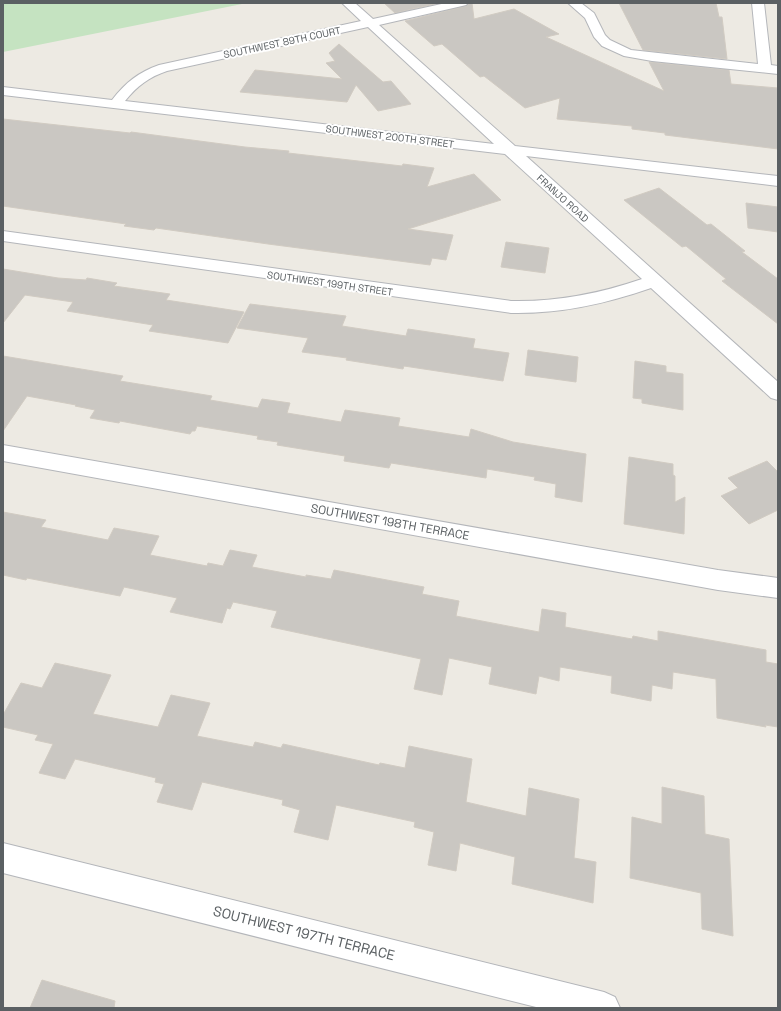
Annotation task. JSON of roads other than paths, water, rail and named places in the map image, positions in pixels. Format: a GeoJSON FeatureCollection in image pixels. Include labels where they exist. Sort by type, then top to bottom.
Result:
{"type":"FeatureCollection","features":[{"type":"Feature","properties":{"kind":"street","name":"FRANJO ROAD"},"geometry":{"type":"LineString","coordinates":[[348,3],[778,393]]}},
{"type":"Feature","properties":{"kind":"street","name":"SOUTHWEST 89TH COURT"},"geometry":{"type":"LineString","coordinates":[[115,105],[133,83],[141,76],[164,68],[462,3]]}},
{"type":"Feature","properties":{"kind":"street"},"geometry":{"type":"LineString","coordinates":[[574,3],[590,16],[600,37],[606,43],[628,53],[652,57],[778,70]]}},
{"type":"Feature","properties":{"kind":"street"},"geometry":{"type":"LineString","coordinates":[[758,3],[765,68]]}},
{"type":"Feature","properties":{"kind":"street","name":"SOUTHWEST 200TH STREET"},"geometry":{"type":"LineString","coordinates":[[3,91],[778,181]]}},
{"type":"Feature","properties":{"kind":"street","name":"SOUTHWEST 199TH STREET"},"geometry":{"type":"LineString","coordinates":[[3,236],[510,308],[548,308],[573,305],[594,301],[655,281]]}},
{"type":"Feature","properties":{"kind":"street","name":"SOUTHWEST 198TH TERRACE"},"geometry":{"type":"LineString","coordinates":[[3,453],[718,580],[778,588]]}},
{"type":"Feature","properties":{"kind":"street","name":"SOUTHWEST 197TH TERRACE"},"geometry":{"type":"LineString","coordinates":[[3,858],[604,1008]]}}]}
